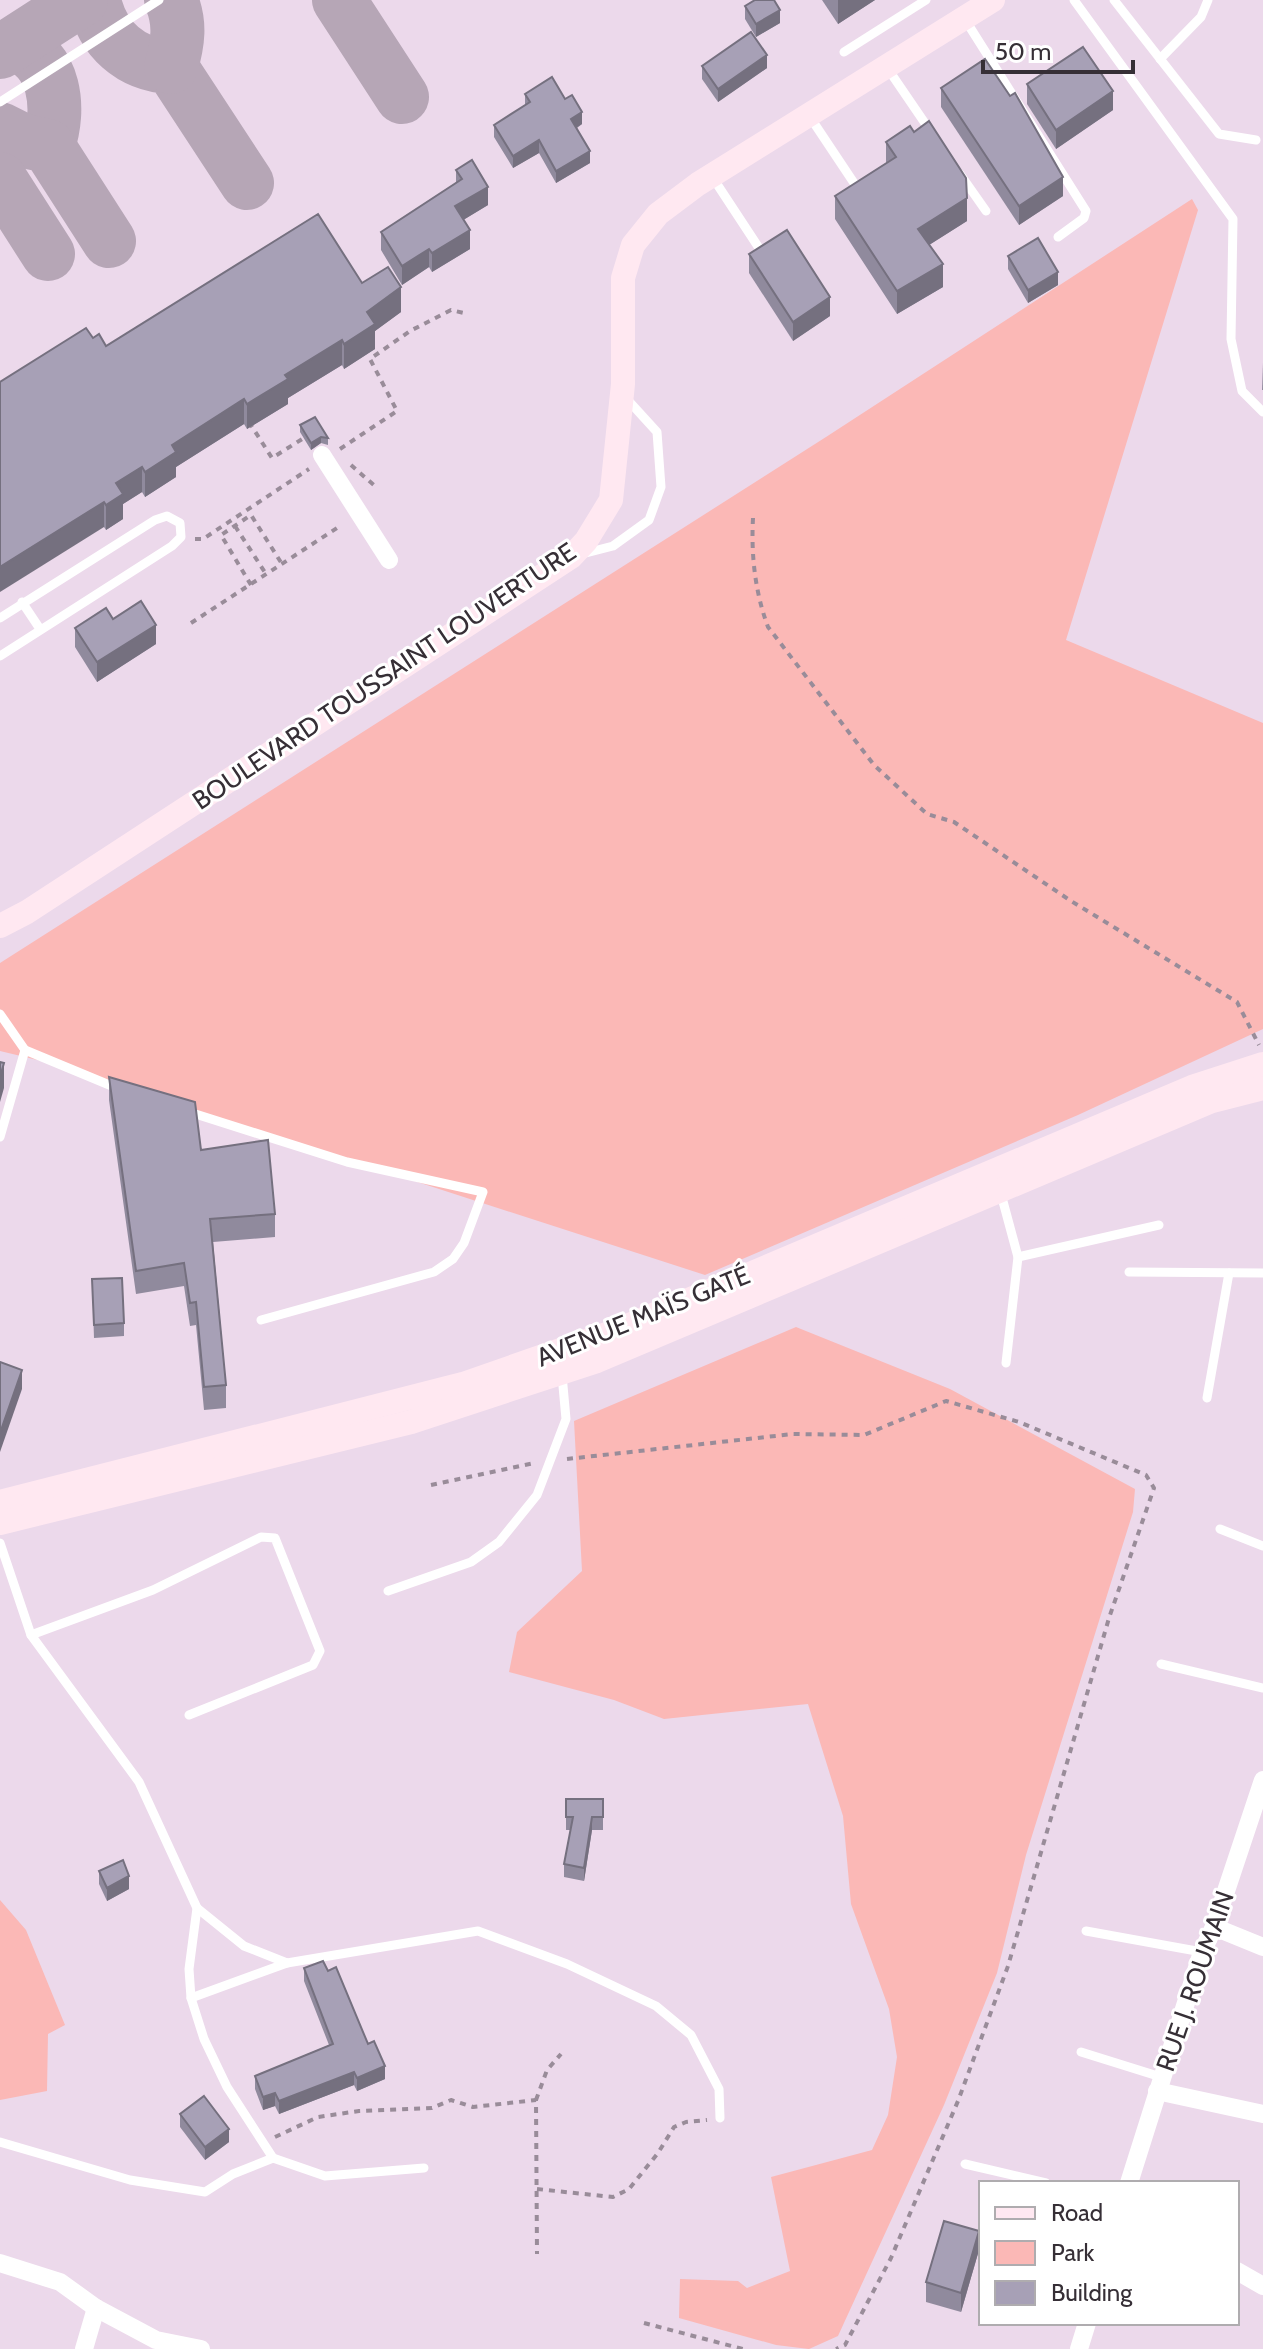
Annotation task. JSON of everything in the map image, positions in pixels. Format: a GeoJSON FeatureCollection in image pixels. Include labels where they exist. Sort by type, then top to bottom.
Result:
{"type":"FeatureCollection","features":[{"type":"Feature","properties":{"kind":"main road","name":"BOULEVARD TOUSSAINT LOUVERTURE"},"geometry":{"type":"LineString","coordinates":[[0,926],[27,912],[571,557],[586,541],[611,500],[622,395],[623,278],[633,245],[658,214],[711,175],[993,0]]}},
{"type":"Feature","properties":{"kind":"main road","name":"AVENUE MAÏS GATÉ"},"geometry":{"type":"LineString","coordinates":[[0,1502],[463,1384],[615,1331],[1192,1087],[1263,1064]]}},
{"type":"Feature","properties":{"kind":"main road","name":"AVENUE MAÏS GATÉ"},"geometry":{"type":"LineString","coordinates":[[0,1523],[411,1422],[561,1373],[703,1319],[1212,1101],[1263,1088]]}},
{"type":"Feature","properties":{"kind":"street"},"geometry":{"type":"LineString","coordinates":[[322,455],[389,560]]}},
{"type":"Feature","properties":{"kind":"street","name":"RUE J. ROUMAIN"},"geometry":{"type":"LineString","coordinates":[[1130,2181],[1202,1952],[1214,1927],[1263,1780]]}},
{"type":"Feature","properties":{"kind":"street"},"geometry":{"type":"LineString","coordinates":[[1214,1927],[1263,1947]]}},
{"type":"Feature","properties":{"kind":"street"},"geometry":{"type":"LineString","coordinates":[[1159,2084],[1263,2114]]}},
{"type":"Feature","properties":{"kind":"street"},"geometry":{"type":"LineString","coordinates":[[0,2263],[60,2282],[96,2308],[156,2340],[201,2349]]}},
{"type":"Feature","properties":{"kind":"street"},"geometry":{"type":"LineString","coordinates":[[1239,2272],[1263,2286]]}},
{"type":"Feature","properties":{"kind":"street"},"geometry":{"type":"LineString","coordinates":[[84,2349],[96,2308]]}},
{"type":"Feature","properties":{"kind":"street"},"geometry":{"type":"LineString","coordinates":[[1079,2349],[1086,2325]]}},
{"type":"Feature","properties":{"kind":"lane"},"geometry":{"type":"LineString","coordinates":[[0,102],[159,0]]}},
{"type":"Feature","properties":{"kind":"lane"},"geometry":{"type":"LineString","coordinates":[[844,52],[926,0]]}},
{"type":"Feature","properties":{"kind":"lane"},"geometry":{"type":"LineString","coordinates":[[1074,0],[1233,219],[1231,339],[1242,391],[1263,412]]}},
{"type":"Feature","properties":{"kind":"lane"},"geometry":{"type":"LineString","coordinates":[[1114,0],[1219,134],[1256,140]]}},
{"type":"Feature","properties":{"kind":"lane"},"geometry":{"type":"LineString","coordinates":[[1160,59],[1201,17],[1208,0]]}},
{"type":"Feature","properties":{"kind":"lane"},"geometry":{"type":"LineString","coordinates":[[963,18],[1082,201],[1086,211],[1084,218],[1058,237]]}},
{"type":"Feature","properties":{"kind":"lane"},"geometry":{"type":"LineString","coordinates":[[886,66],[935,138]]}},
{"type":"Feature","properties":{"kind":"lane"},"geometry":{"type":"LineString","coordinates":[[808,114],[860,192]]}},
{"type":"Feature","properties":{"kind":"lane"},"geometry":{"type":"LineString","coordinates":[[952,162],[986,211]]}},
{"type":"Feature","properties":{"kind":"lane"},"geometry":{"type":"LineString","coordinates":[[711,175],[759,248]]}},
{"type":"Feature","properties":{"kind":"lane"},"geometry":{"type":"LineString","coordinates":[[571,557],[613,546],[649,520],[661,487],[657,432],[622,395]]}},
{"type":"Feature","properties":{"kind":"lane"},"geometry":{"type":"LineString","coordinates":[[0,618],[155,520],[167,516],[180,523],[181,537],[172,546],[0,656]]}},
{"type":"Feature","properties":{"kind":"lane"},"geometry":{"type":"LineString","coordinates":[[22,602],[40,629]]}},
{"type":"Feature","properties":{"kind":"lane"},"geometry":{"type":"LineString","coordinates":[[0,1014],[25,1050],[125,1091]]}},
{"type":"Feature","properties":{"kind":"lane"},"geometry":{"type":"LineString","coordinates":[[0,1137],[25,1050]]}},
{"type":"Feature","properties":{"kind":"lane"},"geometry":{"type":"LineString","coordinates":[[169,1105],[347,1162],[483,1192],[464,1243],[453,1259],[434,1272],[261,1320]]}},
{"type":"Feature","properties":{"kind":"lane"},"geometry":{"type":"LineString","coordinates":[[1000,1190],[1018,1257],[1006,1363]]}},
{"type":"Feature","properties":{"kind":"lane"},"geometry":{"type":"LineString","coordinates":[[1018,1257],[1159,1225]]}},
{"type":"Feature","properties":{"kind":"lane"},"geometry":{"type":"LineString","coordinates":[[1129,1272],[1263,1273]]}},
{"type":"Feature","properties":{"kind":"lane"},"geometry":{"type":"LineString","coordinates":[[1207,1398],[1229,1273]]}},
{"type":"Feature","properties":{"kind":"lane"},"geometry":{"type":"LineString","coordinates":[[388,1591],[471,1562],[499,1542],[537,1495],[566,1419],[561,1373]]}},
{"type":"Feature","properties":{"kind":"lane"},"geometry":{"type":"LineString","coordinates":[[1220,1529],[1263,1546]]}},
{"type":"Feature","properties":{"kind":"lane"},"geometry":{"type":"LineString","coordinates":[[31,1635],[153,1590],[261,1537],[275,1538],[320,1651],[313,1665],[189,1715]]}},
{"type":"Feature","properties":{"kind":"lane"},"geometry":{"type":"LineString","coordinates":[[0,1543],[31,1635],[139,1782],[197,1908],[244,1946],[287,1963]]}},
{"type":"Feature","properties":{"kind":"lane"},"geometry":{"type":"LineString","coordinates":[[1161,1664],[1263,1688]]}},
{"type":"Feature","properties":{"kind":"lane"},"geometry":{"type":"LineString","coordinates":[[197,1908],[189,1969],[191,1998],[204,2039],[227,2087],[273,2158],[325,2176],[424,2168]]}},
{"type":"Feature","properties":{"kind":"lane"},"geometry":{"type":"LineString","coordinates":[[191,1998],[287,1963],[478,1931],[567,1964],[656,2006],[691,2035],[719,2089],[720,2118]]}},
{"type":"Feature","properties":{"kind":"lane"},"geometry":{"type":"LineString","coordinates":[[1086,1931],[1202,1952]]}},
{"type":"Feature","properties":{"kind":"lane"},"geometry":{"type":"LineString","coordinates":[[1081,2052],[1159,2084]]}},
{"type":"Feature","properties":{"kind":"lane"},"geometry":{"type":"LineString","coordinates":[[0,2142],[130,2180],[205,2192],[233,2174],[273,2158]]}},
{"type":"Feature","properties":{"kind":"lane"},"geometry":{"type":"LineString","coordinates":[[965,2164],[1037,2181]]}},
{"type":"Feature","properties":{"kind":"path"},"geometry":{"type":"LineString","coordinates":[[370,359],[410,331],[451,310],[464,313]]}},
{"type":"Feature","properties":{"kind":"path"},"geometry":{"type":"LineString","coordinates":[[253,415],[247,418],[272,458],[310,435],[322,455]]}},
{"type":"Feature","properties":{"kind":"path"},"geometry":{"type":"LineString","coordinates":[[251,585],[221,535],[235,525],[251,515],[282,564]]}},
{"type":"Feature","properties":{"kind":"path"},"geometry":{"type":"LineString","coordinates":[[753,518],[753,564],[760,606],[768,627],[874,765],[927,814],[954,822],[1071,901],[1237,1002],[1263,1050]]}},
{"type":"Feature","properties":{"kind":"path"},"geometry":{"type":"LineString","coordinates":[[235,525],[266,574]]}},
{"type":"Feature","properties":{"kind":"path"},"geometry":{"type":"LineString","coordinates":[[191,623],[337,528]]}},
{"type":"Feature","properties":{"kind":"path"},"geometry":{"type":"LineString","coordinates":[[431,1485],[552,1461],[793,1434],[864,1435],[946,1401],[1019,1422],[1146,1475],[1154,1488],[1109,1618],[998,1993],[958,2101],[891,2258],[845,2345],[836,2349]]}},
{"type":"Feature","properties":{"kind":"path"},"geometry":{"type":"LineString","coordinates":[[537,2254],[536,2100],[547,2070],[561,2054]]}},
{"type":"Feature","properties":{"kind":"path"},"geometry":{"type":"LineString","coordinates":[[262,2143],[318,2117],[432,2108],[451,2100],[473,2107],[536,2100]]}},
{"type":"Feature","properties":{"kind":"path"},"geometry":{"type":"LineString","coordinates":[[537,2189],[613,2197],[629,2189],[674,2127],[686,2122],[720,2118]]}},
{"type":"Feature","properties":{"kind":"path"},"geometry":{"type":"LineString","coordinates":[[644,2323],[743,2349]]}},
{"type":"Feature","properties":{"kind":"green space"},"geometry":{"type":"Polygon","coordinates":[[[1192,199],[1198,210],[1066,640],[1263,723],[1263,1029],[1078,1115],[705,1275],[50,1063],[0,1051],[0,963],[826,437],[1192,199]]]}},
{"type":"Feature","properties":{"kind":"green space"},"geometry":{"type":"Polygon","coordinates":[[[796,1327],[950,1389],[1135,1489],[1133,1512],[1026,1855],[997,1973],[944,2105],[838,2336],[809,2349],[776,2345],[679,2318],[680,2279],[738,2281],[747,2288],[790,2271],[771,2177],[872,2150],[888,2115],[897,2057],[889,2009],[851,1904],[843,1816],[808,1704],[664,1719],[614,1700],[509,1672],[517,1632],[582,1571],[574,1421],[796,1327]]]}},
{"type":"Feature","properties":{"kind":"green space"},"geometry":{"type":"Polygon","coordinates":[[[0,1900],[26,1930],[65,2025],[48,2034],[47,2091],[0,2100],[0,1900]]]}},
{"type":"Feature","properties":{"kind":"building"},"geometry":{"type":"Polygon","coordinates":[[[755,0],[774,0],[780,10],[756,24],[745,6],[755,0]]]}},
{"type":"Feature","properties":{"kind":"building"},"geometry":{"type":"Polygon","coordinates":[[[751,32],[767,55],[718,89],[702,66],[751,32]]]}},
{"type":"Feature","properties":{"kind":"building"},"geometry":{"type":"Polygon","coordinates":[[[1083,47],[1113,91],[1056,130],[1027,84],[1083,47]]]}},
{"type":"Feature","properties":{"kind":"building"},"geometry":{"type":"Polygon","coordinates":[[[985,59],[1010,96],[1015,93],[1063,177],[1019,206],[941,88],[985,59]]]}},
{"type":"Feature","properties":{"kind":"building"},"geometry":{"type":"Polygon","coordinates":[[[552,77],[565,99],[572,95],[582,112],[571,119],[590,151],[556,171],[539,140],[513,156],[494,125],[530,102],[525,94],[552,77]]]}},
{"type":"Feature","properties":{"kind":"building"},"geometry":{"type":"Polygon","coordinates":[[[929,121],[966,178],[967,198],[918,229],[943,264],[897,291],[835,196],[896,157],[886,142],[910,126],[914,132],[929,121]]]}},
{"type":"Feature","properties":{"kind":"building"},"geometry":{"type":"Polygon","coordinates":[[[472,160],[488,187],[455,206],[470,230],[432,253],[429,249],[402,266],[381,232],[462,179],[456,170],[472,160]]]}},
{"type":"Feature","properties":{"kind":"building"},"geometry":{"type":"Polygon","coordinates":[[[318,214],[362,283],[388,267],[401,287],[367,312],[375,324],[285,375],[288,379],[247,404],[244,399],[172,445],[176,452],[145,472],[142,467],[116,483],[123,494],[106,505],[104,502],[0,567],[0,382],[86,328],[93,338],[99,334],[106,346],[318,214]]]}},
{"type":"Feature","properties":{"kind":"building"},"geometry":{"type":"Polygon","coordinates":[[[787,230],[830,297],[793,322],[749,254],[787,230]]]}},
{"type":"Feature","properties":{"kind":"building"},"geometry":{"type":"Polygon","coordinates":[[[1038,238],[1058,272],[1028,290],[1008,256],[1038,238]]]}},
{"type":"Feature","properties":{"kind":"building"},"geometry":{"type":"Polygon","coordinates":[[[315,417],[328,438],[321,437],[311,443],[300,425],[315,417]]]}},
{"type":"Feature","properties":{"kind":"building"},"geometry":{"type":"Polygon","coordinates":[[[141,601],[156,625],[97,662],[75,628],[106,608],[113,619],[141,601]]]}},
{"type":"Feature","properties":{"kind":"building"},"geometry":{"type":"Polygon","coordinates":[[[109,1077],[195,1102],[201,1150],[268,1140],[275,1214],[210,1219],[226,1385],[204,1387],[196,1302],[190,1303],[184,1263],[136,1271],[109,1077]]]}},
{"type":"Feature","properties":{"kind":"building"},"geometry":{"type":"Polygon","coordinates":[[[122,1278],[124,1323],[94,1325],[92,1279],[122,1278]]]}},
{"type":"Feature","properties":{"kind":"building"},"geometry":{"type":"Polygon","coordinates":[[[0,1362],[22,1370],[0,1433],[0,1362]]]}},
{"type":"Feature","properties":{"kind":"building"},"geometry":{"type":"Polygon","coordinates":[[[566,1799],[603,1799],[603,1817],[592,1817],[584,1868],[564,1864],[573,1817],[566,1817],[566,1799]]]}},
{"type":"Feature","properties":{"kind":"building"},"geometry":{"type":"Polygon","coordinates":[[[123,1860],[129,1876],[107,1888],[99,1871],[123,1860]]]}},
{"type":"Feature","properties":{"kind":"building"},"geometry":{"type":"Polygon","coordinates":[[[323,1961],[328,1971],[336,1967],[368,2044],[374,2041],[385,2066],[357,2078],[354,2072],[279,2101],[275,2093],[263,2097],[255,2076],[333,2044],[304,1968],[323,1961]]]}},
{"type":"Feature","properties":{"kind":"building"},"geometry":{"type":"Polygon","coordinates":[[[204,2096],[229,2129],[205,2147],[180,2114],[204,2096]]]}},
{"type":"Feature","properties":{"kind":"building"},"geometry":{"type":"Polygon","coordinates":[[[944,2221],[979,2231],[961,2293],[926,2282],[944,2221]]]}},
{"type":"Feature","properties":{"kind":"taxiway"},"geometry":{"type":"LineString","coordinates":[[0,52],[81,0]]}},
{"type":"Feature","properties":{"kind":"taxiway"},"geometry":{"type":"LineString","coordinates":[[94,0],[104,27],[120,47],[143,61],[171,67],[247,183]]}},
{"type":"Feature","properties":{"kind":"taxiway"},"geometry":{"type":"LineString","coordinates":[[171,0],[177,33],[171,67]]}},
{"type":"Feature","properties":{"kind":"taxiway"},"geometry":{"type":"LineString","coordinates":[[339,0],[402,97]]}},
{"type":"Feature","properties":{"kind":"taxiway"},"geometry":{"type":"LineString","coordinates":[[13,44],[38,60],[52,86],[54,116],[48,146]]}},
{"type":"Feature","properties":{"kind":"taxiway"},"geometry":{"type":"LineString","coordinates":[[0,129],[24,141],[48,146],[109,241]]}},
{"type":"Feature","properties":{"kind":"taxiway"},"geometry":{"type":"LineString","coordinates":[[0,179],[48,254]]}}]}
